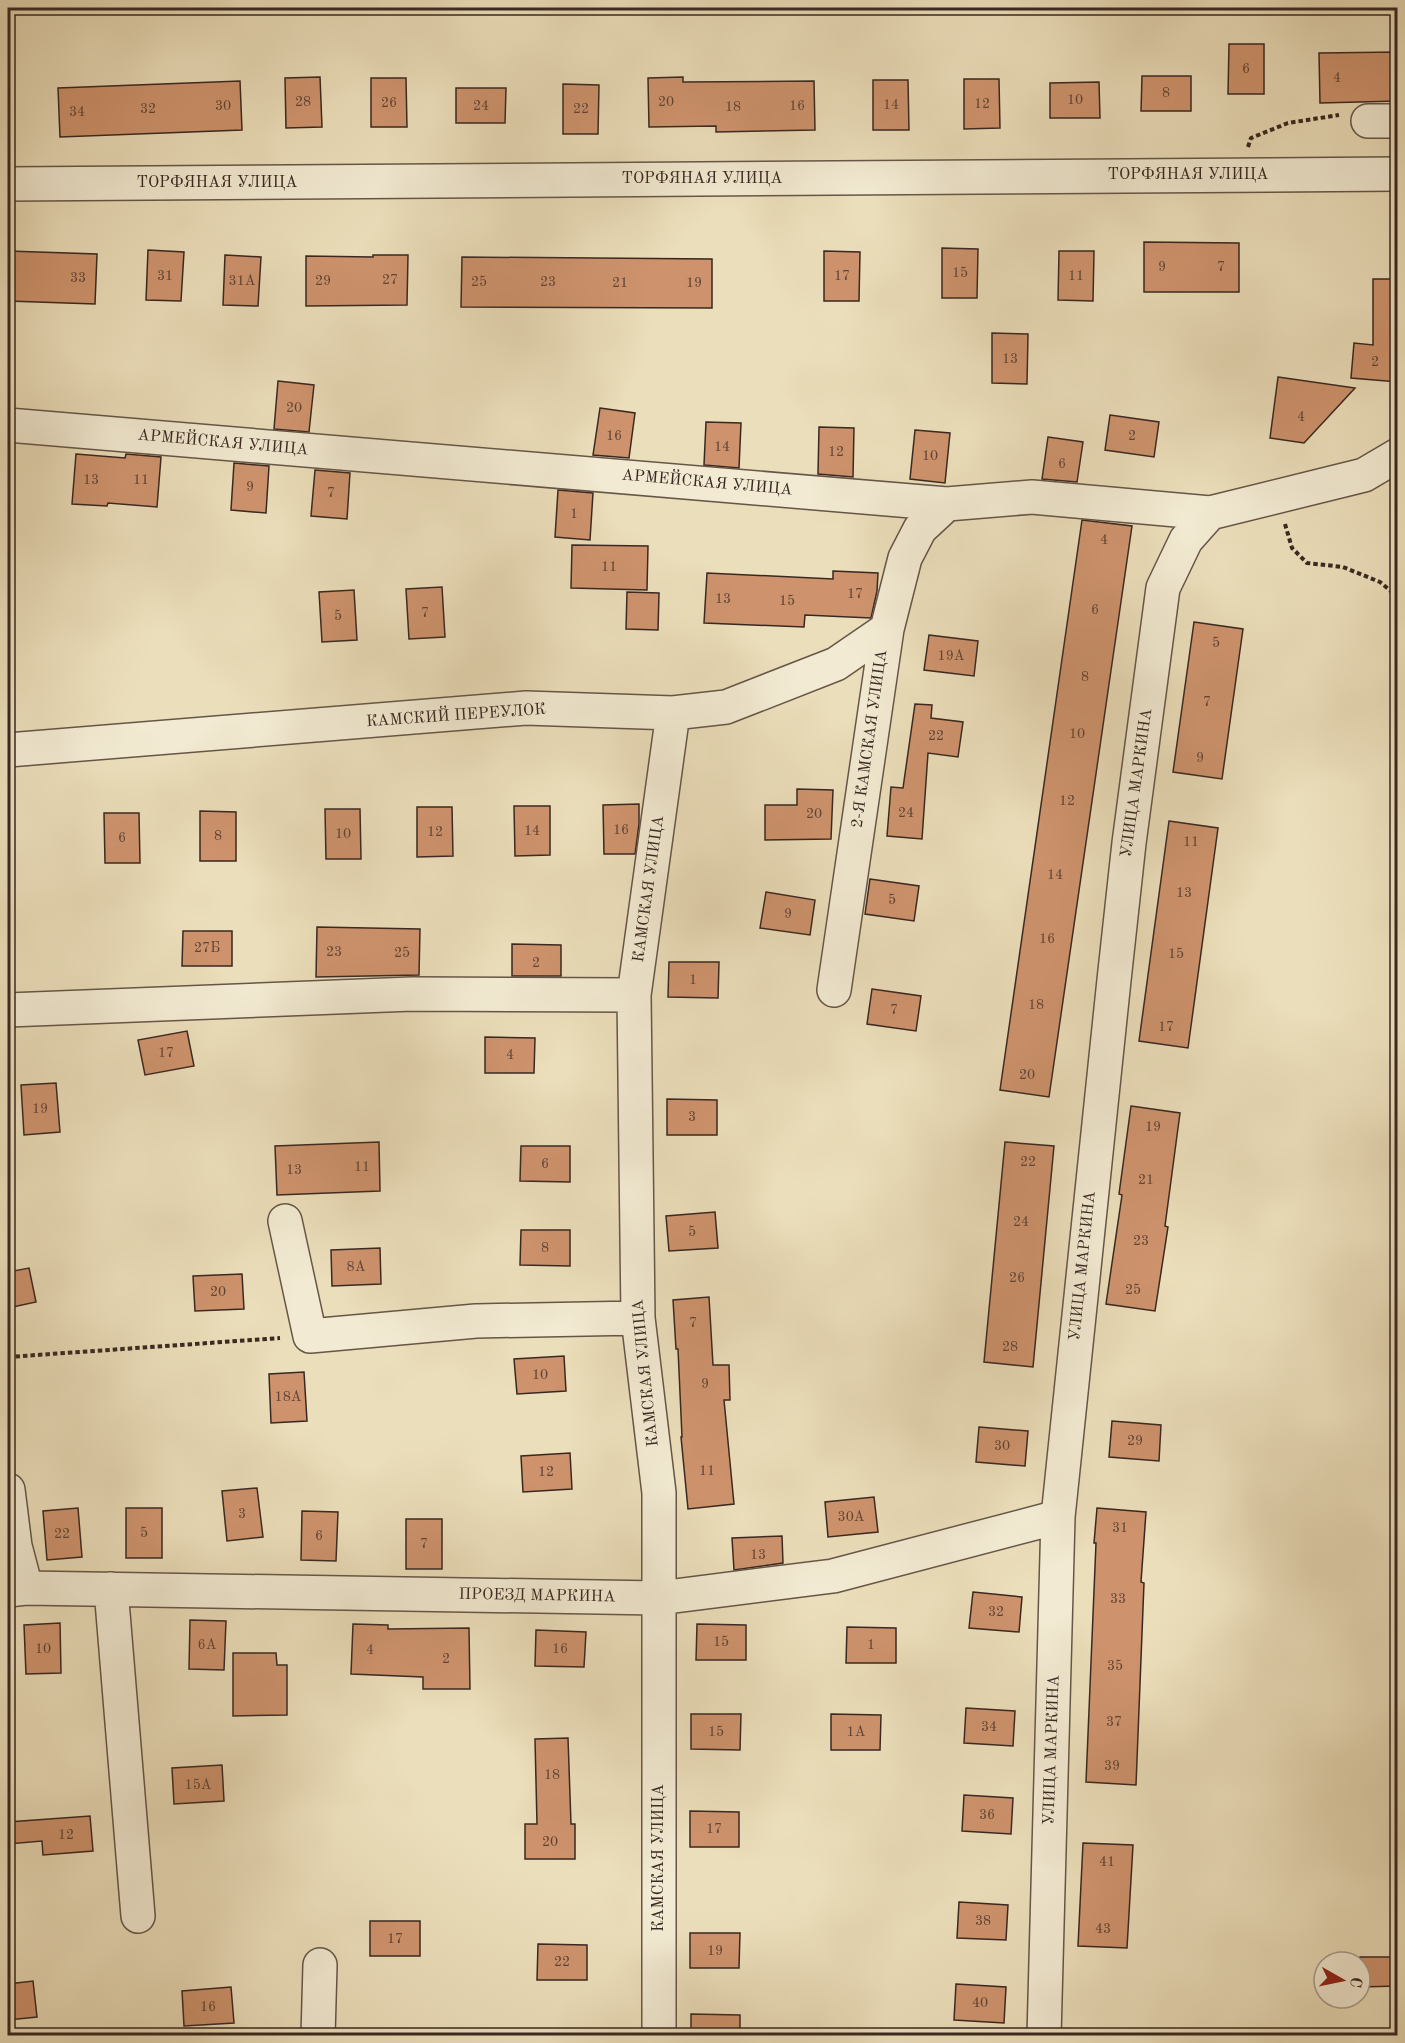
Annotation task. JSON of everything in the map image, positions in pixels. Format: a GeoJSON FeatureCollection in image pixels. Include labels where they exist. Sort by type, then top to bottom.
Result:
{"type":"FeatureCollection","features":[{"type":"Feature","properties":{"kind":"street","name":"ТОРФЯНАЯ УЛИЦА"},"geometry":{"type":"LineString","coordinates":[[8,184],[1398,174]]}},
{"type":"Feature","properties":{"kind":"street","name":"АРМЕЙСКАЯ УЛИЦА"},"geometry":{"type":"LineString","coordinates":[[8,425],[947,504],[1032,497],[1210,513],[1364,475],[1398,455]]}},
{"type":"Feature","properties":{"kind":"street","name":"2-Я КАМСКАЯ УЛИЦА"},"geometry":{"type":"LineString","coordinates":[[834,990],[887,629],[905,558],[920,529],[947,504]]}},
{"type":"Feature","properties":{"kind":"street","name":"УЛИЦА МАРКИНА"},"geometry":{"type":"LineString","coordinates":[[1044,2036],[1058,1517],[1128,854],[1163,588],[1186,540],[1210,513]]}},
{"type":"Feature","properties":{"kind":"street","name":"КАМСКИЙ ПЕРЕУЛОК"},"geometry":{"type":"LineString","coordinates":[[8,750],[526,708],[673,713],[726,707],[836,663],[887,629]]}},
{"type":"Feature","properties":{"kind":"street","name":"КАМСКАЯ УЛИЦА"},"geometry":{"type":"LineString","coordinates":[[659,2036],[659,1493],[638,1318],[634,995],[673,713]]}},
{"type":"Feature","properties":{"kind":"street"},"geometry":{"type":"LineString","coordinates":[[8,1010],[412,994],[634,995]]}},
{"type":"Feature","properties":{"kind":"street"},"geometry":{"type":"LineString","coordinates":[[285,1221],[310,1336],[476,1321],[638,1318]]}},
{"type":"Feature","properties":{"kind":"street"},"geometry":{"type":"LineString","coordinates":[[8,1490],[15,1546],[17,1589]]}},
{"type":"Feature","properties":{"kind":"street","name":"ПРОЕЗД МАРКИНА"},"geometry":{"type":"LineString","coordinates":[[17,1589],[659,1598],[833,1576],[1058,1517]]}},
{"type":"Feature","properties":{"kind":"street"},"geometry":{"type":"LineString","coordinates":[[111,1589],[138,1916]]}},
{"type":"Feature","properties":{"kind":"street"},"geometry":{"type":"LineString","coordinates":[[318,2036],[320,1965]]}},
{"type":"Feature","properties":{"kind":"path"},"geometry":{"type":"LineString","coordinates":[[1237,175],[1251,138],[1288,123],[1347,114],[1383,121]]}},
{"type":"Feature","properties":{"kind":"path"},"geometry":{"type":"LineString","coordinates":[[1277,496],[1292,549],[1307,563],[1342,567],[1380,582],[1398,597]]}},
{"type":"Feature","properties":{"kind":"path"},"geometry":{"type":"LineString","coordinates":[[8,1357],[310,1336]]}},
{"type":"Feature","properties":{"kind":"building"},"geometry":{"type":"Polygon","coordinates":[[[1229,44],[1264,44],[1264,94],[1228,94],[1229,44]]]}},
{"type":"Feature","properties":{"kind":"building"},"geometry":{"type":"Polygon","coordinates":[[[1398,52],[1398,101],[1320,103],[1319,53],[1398,52]]]}},
{"type":"Feature","properties":{"kind":"building"},"geometry":{"type":"Polygon","coordinates":[[[1142,76],[1191,76],[1191,111],[1141,111],[1142,76]]]}},
{"type":"Feature","properties":{"kind":"building"},"geometry":{"type":"Polygon","coordinates":[[[320,77],[322,127],[286,128],[285,78],[320,77]]]}},
{"type":"Feature","properties":{"kind":"building"},"geometry":{"type":"Polygon","coordinates":[[[683,77],[683,82],[814,81],[815,130],[716,132],[716,126],[649,127],[648,78],[683,77]]]}},
{"type":"Feature","properties":{"kind":"building"},"geometry":{"type":"Polygon","coordinates":[[[371,78],[406,78],[407,127],[371,127],[371,78]]]}},
{"type":"Feature","properties":{"kind":"building"},"geometry":{"type":"Polygon","coordinates":[[[964,79],[999,79],[1000,128],[964,129],[964,79]]]}},
{"type":"Feature","properties":{"kind":"building"},"geometry":{"type":"Polygon","coordinates":[[[873,80],[908,80],[909,130],[873,130],[873,80]]]}},
{"type":"Feature","properties":{"kind":"building"},"geometry":{"type":"Polygon","coordinates":[[[240,81],[242,130],[60,137],[58,88],[240,81]]]}},
{"type":"Feature","properties":{"kind":"building"},"geometry":{"type":"Polygon","coordinates":[[[1099,82],[1100,118],[1050,118],[1050,83],[1099,82]]]}},
{"type":"Feature","properties":{"kind":"building"},"geometry":{"type":"Polygon","coordinates":[[[563,84],[599,85],[598,134],[563,134],[563,84]]]}},
{"type":"Feature","properties":{"kind":"building"},"geometry":{"type":"Polygon","coordinates":[[[456,88],[506,88],[505,123],[456,123],[456,88]]]}},
{"type":"Feature","properties":{"kind":"building"},"geometry":{"type":"Polygon","coordinates":[[[1144,242],[1239,243],[1239,292],[1144,292],[1144,242]]]}},
{"type":"Feature","properties":{"kind":"building"},"geometry":{"type":"Polygon","coordinates":[[[942,248],[978,249],[977,298],[942,298],[942,248]]]}},
{"type":"Feature","properties":{"kind":"building"},"geometry":{"type":"Polygon","coordinates":[[[148,250],[184,252],[181,301],[146,300],[148,250]]]}},
{"type":"Feature","properties":{"kind":"building"},"geometry":{"type":"Polygon","coordinates":[[[8,251],[97,254],[95,304],[8,301],[8,251]]]}},
{"type":"Feature","properties":{"kind":"building"},"geometry":{"type":"Polygon","coordinates":[[[824,251],[860,252],[859,301],[824,301],[824,251]]]}},
{"type":"Feature","properties":{"kind":"building"},"geometry":{"type":"Polygon","coordinates":[[[1059,251],[1094,251],[1093,301],[1058,300],[1059,251]]]}},
{"type":"Feature","properties":{"kind":"building"},"geometry":{"type":"Polygon","coordinates":[[[225,255],[261,257],[258,306],[223,305],[225,255]]]}},
{"type":"Feature","properties":{"kind":"building"},"geometry":{"type":"Polygon","coordinates":[[[373,255],[408,255],[407,305],[306,306],[306,256],[373,257],[373,255]]]}},
{"type":"Feature","properties":{"kind":"building"},"geometry":{"type":"Polygon","coordinates":[[[462,257],[712,259],[712,308],[461,307],[462,257]]]}},
{"type":"Feature","properties":{"kind":"building"},"geometry":{"type":"Polygon","coordinates":[[[1373,279],[1398,279],[1398,382],[1351,378],[1354,343],[1373,345],[1373,279]]]}},
{"type":"Feature","properties":{"kind":"building"},"geometry":{"type":"Polygon","coordinates":[[[992,333],[1028,334],[1027,384],[992,383],[992,333]]]}},
{"type":"Feature","properties":{"kind":"building"},"geometry":{"type":"Polygon","coordinates":[[[1278,377],[1355,388],[1304,443],[1270,438],[1278,377]]]}},
{"type":"Feature","properties":{"kind":"building"},"geometry":{"type":"Polygon","coordinates":[[[278,381],[314,385],[309,432],[274,429],[278,381]]]}},
{"type":"Feature","properties":{"kind":"building"},"geometry":{"type":"Polygon","coordinates":[[[600,408],[635,413],[629,458],[593,455],[600,408]]]}},
{"type":"Feature","properties":{"kind":"building"},"geometry":{"type":"Polygon","coordinates":[[[1110,415],[1159,422],[1154,457],[1105,450],[1110,415]]]}},
{"type":"Feature","properties":{"kind":"building"},"geometry":{"type":"Polygon","coordinates":[[[706,422],[741,423],[739,468],[704,465],[706,422]]]}},
{"type":"Feature","properties":{"kind":"building"},"geometry":{"type":"Polygon","coordinates":[[[819,427],[854,428],[853,477],[818,474],[819,427]]]}},
{"type":"Feature","properties":{"kind":"building"},"geometry":{"type":"Polygon","coordinates":[[[915,430],[950,433],[945,483],[910,479],[915,430]]]}},
{"type":"Feature","properties":{"kind":"building"},"geometry":{"type":"Polygon","coordinates":[[[1048,437],[1083,442],[1077,482],[1042,479],[1048,437]]]}},
{"type":"Feature","properties":{"kind":"building"},"geometry":{"type":"Polygon","coordinates":[[[76,454],[125,458],[126,454],[161,457],[157,507],[108,503],[107,506],[72,504],[76,454]]]}},
{"type":"Feature","properties":{"kind":"building"},"geometry":{"type":"Polygon","coordinates":[[[234,463],[269,466],[266,513],[231,510],[234,463]]]}},
{"type":"Feature","properties":{"kind":"building"},"geometry":{"type":"Polygon","coordinates":[[[315,470],[350,473],[347,519],[311,516],[315,470]]]}},
{"type":"Feature","properties":{"kind":"building"},"geometry":{"type":"Polygon","coordinates":[[[558,490],[593,493],[590,540],[555,537],[558,490]]]}},
{"type":"Feature","properties":{"kind":"building"},"geometry":{"type":"Polygon","coordinates":[[[1082,520],[1132,526],[1049,1097],[1000,1090],[1082,520]]]}},
{"type":"Feature","properties":{"kind":"building"},"geometry":{"type":"Polygon","coordinates":[[[572,545],[648,546],[647,590],[571,588],[572,545]]]}},
{"type":"Feature","properties":{"kind":"building"},"geometry":{"type":"Polygon","coordinates":[[[833,571],[878,573],[871,618],[805,615],[804,627],[704,623],[707,573],[833,579],[833,571]]]}},
{"type":"Feature","properties":{"kind":"building"},"geometry":{"type":"Polygon","coordinates":[[[442,587],[445,637],[409,639],[406,589],[442,587]]]}},
{"type":"Feature","properties":{"kind":"building"},"geometry":{"type":"Polygon","coordinates":[[[354,590],[357,640],[322,642],[319,592],[354,590]]]}},
{"type":"Feature","properties":{"kind":"building"},"geometry":{"type":"Polygon","coordinates":[[[627,592],[659,593],[658,630],[626,629],[627,592]]]}},
{"type":"Feature","properties":{"kind":"building"},"geometry":{"type":"Polygon","coordinates":[[[1194,622],[1243,629],[1222,779],[1173,772],[1194,622]]]}},
{"type":"Feature","properties":{"kind":"building"},"geometry":{"type":"Polygon","coordinates":[[[929,635],[978,641],[974,676],[924,670],[929,635]]]}},
{"type":"Feature","properties":{"kind":"building"},"geometry":{"type":"Polygon","coordinates":[[[915,704],[932,705],[931,718],[963,722],[958,757],[928,753],[922,839],[887,836],[891,787],[903,788],[915,704]]]}},
{"type":"Feature","properties":{"kind":"building"},"geometry":{"type":"Polygon","coordinates":[[[797,789],[833,790],[831,839],[765,840],[765,805],[797,805],[797,789]]]}},
{"type":"Feature","properties":{"kind":"building"},"geometry":{"type":"Polygon","coordinates":[[[639,804],[635,854],[604,854],[603,805],[639,804]]]}},
{"type":"Feature","properties":{"kind":"building"},"geometry":{"type":"Polygon","coordinates":[[[514,806],[550,806],[550,855],[515,856],[514,806]]]}},
{"type":"Feature","properties":{"kind":"building"},"geometry":{"type":"Polygon","coordinates":[[[417,807],[452,807],[453,856],[417,857],[417,807]]]}},
{"type":"Feature","properties":{"kind":"building"},"geometry":{"type":"Polygon","coordinates":[[[325,809],[360,809],[361,859],[326,859],[325,809]]]}},
{"type":"Feature","properties":{"kind":"building"},"geometry":{"type":"Polygon","coordinates":[[[200,811],[236,812],[236,861],[200,861],[200,811]]]}},
{"type":"Feature","properties":{"kind":"building"},"geometry":{"type":"Polygon","coordinates":[[[104,813],[139,813],[140,863],[105,863],[104,813]]]}},
{"type":"Feature","properties":{"kind":"building"},"geometry":{"type":"Polygon","coordinates":[[[1169,821],[1218,828],[1188,1048],[1139,1041],[1169,821]]]}},
{"type":"Feature","properties":{"kind":"building"},"geometry":{"type":"Polygon","coordinates":[[[870,879],[919,886],[914,921],[865,914],[870,879]]]}},
{"type":"Feature","properties":{"kind":"building"},"geometry":{"type":"Polygon","coordinates":[[[766,892],[815,900],[810,935],[760,928],[766,892]]]}},
{"type":"Feature","properties":{"kind":"building"},"geometry":{"type":"Polygon","coordinates":[[[317,927],[420,929],[419,975],[316,977],[317,927]]]}},
{"type":"Feature","properties":{"kind":"building"},"geometry":{"type":"Polygon","coordinates":[[[183,931],[232,931],[232,966],[182,966],[183,931]]]}},
{"type":"Feature","properties":{"kind":"building"},"geometry":{"type":"Polygon","coordinates":[[[512,944],[561,945],[561,976],[512,976],[512,944]]]}},
{"type":"Feature","properties":{"kind":"building"},"geometry":{"type":"Polygon","coordinates":[[[669,962],[719,962],[718,998],[668,997],[669,962]]]}},
{"type":"Feature","properties":{"kind":"building"},"geometry":{"type":"Polygon","coordinates":[[[872,989],[921,996],[916,1031],[867,1024],[872,989]]]}},
{"type":"Feature","properties":{"kind":"building"},"geometry":{"type":"Polygon","coordinates":[[[187,1031],[194,1066],[145,1075],[138,1040],[187,1031]]]}},
{"type":"Feature","properties":{"kind":"building"},"geometry":{"type":"Polygon","coordinates":[[[485,1037],[535,1038],[534,1073],[485,1073],[485,1037]]]}},
{"type":"Feature","properties":{"kind":"building"},"geometry":{"type":"Polygon","coordinates":[[[56,1083],[60,1132],[24,1135],[21,1085],[56,1083]]]}},
{"type":"Feature","properties":{"kind":"building"},"geometry":{"type":"Polygon","coordinates":[[[667,1099],[717,1100],[717,1135],[667,1135],[667,1099]]]}},
{"type":"Feature","properties":{"kind":"building"},"geometry":{"type":"Polygon","coordinates":[[[1131,1106],[1180,1113],[1165,1226],[1168,1227],[1155,1311],[1106,1304],[1122,1195],[1119,1194],[1131,1106]]]}},
{"type":"Feature","properties":{"kind":"building"},"geometry":{"type":"Polygon","coordinates":[[[379,1142],[380,1191],[277,1195],[275,1146],[379,1142]]]}},
{"type":"Feature","properties":{"kind":"building"},"geometry":{"type":"Polygon","coordinates":[[[1005,1142],[1054,1146],[1033,1367],[984,1362],[1005,1142]]]}},
{"type":"Feature","properties":{"kind":"building"},"geometry":{"type":"Polygon","coordinates":[[[521,1146],[570,1146],[570,1182],[520,1181],[521,1146]]]}},
{"type":"Feature","properties":{"kind":"building"},"geometry":{"type":"Polygon","coordinates":[[[715,1212],[718,1248],[669,1251],[666,1216],[715,1212]]]}},
{"type":"Feature","properties":{"kind":"building"},"geometry":{"type":"Polygon","coordinates":[[[521,1230],[570,1230],[570,1266],[520,1265],[521,1230]]]}},
{"type":"Feature","properties":{"kind":"building"},"geometry":{"type":"Polygon","coordinates":[[[380,1248],[381,1284],[332,1286],[331,1250],[380,1248]]]}},
{"type":"Feature","properties":{"kind":"building"},"geometry":{"type":"Polygon","coordinates":[[[29,1268],[36,1302],[8,1308],[8,1272],[29,1268]]]}},
{"type":"Feature","properties":{"kind":"building"},"geometry":{"type":"Polygon","coordinates":[[[242,1274],[244,1309],[195,1311],[193,1276],[242,1274]]]}},
{"type":"Feature","properties":{"kind":"building"},"geometry":{"type":"Polygon","coordinates":[[[709,1297],[713,1365],[729,1365],[730,1400],[724,1400],[734,1504],[688,1509],[681,1437],[678,1349],[676,1349],[673,1300],[709,1297]]]}},
{"type":"Feature","properties":{"kind":"building"},"geometry":{"type":"Polygon","coordinates":[[[564,1356],[566,1391],[517,1394],[514,1359],[564,1356]]]}},
{"type":"Feature","properties":{"kind":"building"},"geometry":{"type":"Polygon","coordinates":[[[304,1372],[307,1421],[271,1423],[269,1374],[304,1372]]]}},
{"type":"Feature","properties":{"kind":"building"},"geometry":{"type":"Polygon","coordinates":[[[1112,1421],[1161,1425],[1159,1461],[1109,1457],[1112,1421]]]}},
{"type":"Feature","properties":{"kind":"building"},"geometry":{"type":"Polygon","coordinates":[[[979,1427],[1028,1431],[1025,1466],[976,1462],[979,1427]]]}},
{"type":"Feature","properties":{"kind":"building"},"geometry":{"type":"Polygon","coordinates":[[[570,1453],[572,1489],[523,1492],[521,1456],[570,1453]]]}},
{"type":"Feature","properties":{"kind":"building"},"geometry":{"type":"Polygon","coordinates":[[[257,1488],[263,1537],[227,1541],[222,1491],[257,1488]]]}},
{"type":"Feature","properties":{"kind":"building"},"geometry":{"type":"Polygon","coordinates":[[[874,1497],[878,1532],[828,1537],[825,1502],[874,1497]]]}},
{"type":"Feature","properties":{"kind":"building"},"geometry":{"type":"Polygon","coordinates":[[[78,1508],[82,1557],[47,1560],[43,1511],[78,1508]]]}},
{"type":"Feature","properties":{"kind":"building"},"geometry":{"type":"Polygon","coordinates":[[[126,1508],[162,1508],[162,1558],[126,1558],[126,1508]]]}},
{"type":"Feature","properties":{"kind":"building"},"geometry":{"type":"Polygon","coordinates":[[[1097,1508],[1146,1512],[1141,1582],[1144,1583],[1136,1785],[1086,1782],[1097,1508]]]}},
{"type":"Feature","properties":{"kind":"building"},"geometry":{"type":"Polygon","coordinates":[[[302,1511],[338,1512],[336,1561],[301,1560],[302,1511]]]}},
{"type":"Feature","properties":{"kind":"building"},"geometry":{"type":"Polygon","coordinates":[[[406,1519],[442,1519],[442,1569],[406,1569],[406,1519]]]}},
{"type":"Feature","properties":{"kind":"building"},"geometry":{"type":"Polygon","coordinates":[[[782,1536],[783,1563],[734,1570],[732,1538],[782,1536]]]}},
{"type":"Feature","properties":{"kind":"building"},"geometry":{"type":"Polygon","coordinates":[[[973,1592],[1022,1597],[1019,1632],[969,1628],[973,1592]]]}},
{"type":"Feature","properties":{"kind":"building"},"geometry":{"type":"Polygon","coordinates":[[[190,1620],[226,1621],[224,1670],[189,1669],[190,1620]]]}},
{"type":"Feature","properties":{"kind":"building"},"geometry":{"type":"Polygon","coordinates":[[[60,1623],[61,1673],[26,1674],[24,1625],[60,1623]]]}},
{"type":"Feature","properties":{"kind":"building"},"geometry":{"type":"Polygon","coordinates":[[[353,1624],[388,1625],[388,1629],[469,1628],[470,1689],[423,1689],[423,1677],[351,1674],[353,1624]]]}},
{"type":"Feature","properties":{"kind":"building"},"geometry":{"type":"Polygon","coordinates":[[[697,1624],[746,1625],[746,1660],[696,1660],[697,1624]]]}},
{"type":"Feature","properties":{"kind":"building"},"geometry":{"type":"Polygon","coordinates":[[[847,1627],[896,1628],[896,1663],[846,1663],[847,1627]]]}},
{"type":"Feature","properties":{"kind":"building"},"geometry":{"type":"Polygon","coordinates":[[[536,1630],[586,1632],[584,1667],[535,1666],[536,1630]]]}},
{"type":"Feature","properties":{"kind":"building"},"geometry":{"type":"Polygon","coordinates":[[[233,1653],[276,1653],[277,1665],[287,1665],[287,1715],[233,1716],[233,1653]]]}},
{"type":"Feature","properties":{"kind":"building"},"geometry":{"type":"Polygon","coordinates":[[[966,1708],[1015,1711],[1013,1746],[964,1743],[966,1708]]]}},
{"type":"Feature","properties":{"kind":"building"},"geometry":{"type":"Polygon","coordinates":[[[691,1714],[741,1714],[740,1750],[691,1749],[691,1714]]]}},
{"type":"Feature","properties":{"kind":"building"},"geometry":{"type":"Polygon","coordinates":[[[831,1714],[881,1715],[880,1750],[831,1750],[831,1714]]]}},
{"type":"Feature","properties":{"kind":"building"},"geometry":{"type":"Polygon","coordinates":[[[568,1738],[571,1824],[575,1824],[575,1859],[525,1859],[525,1824],[537,1824],[535,1739],[568,1738]]]}},
{"type":"Feature","properties":{"kind":"building"},"geometry":{"type":"Polygon","coordinates":[[[222,1765],[224,1801],[174,1804],[172,1768],[222,1765]]]}},
{"type":"Feature","properties":{"kind":"building"},"geometry":{"type":"Polygon","coordinates":[[[964,1795],[1013,1798],[1011,1834],[962,1831],[964,1795]]]}},
{"type":"Feature","properties":{"kind":"building"},"geometry":{"type":"Polygon","coordinates":[[[690,1811],[739,1812],[739,1847],[690,1847],[690,1811]]]}},
{"type":"Feature","properties":{"kind":"building"},"geometry":{"type":"Polygon","coordinates":[[[90,1816],[93,1851],[43,1855],[42,1841],[8,1844],[8,1822],[90,1816]]]}},
{"type":"Feature","properties":{"kind":"building"},"geometry":{"type":"Polygon","coordinates":[[[1083,1843],[1133,1845],[1127,1948],[1078,1946],[1083,1843]]]}},
{"type":"Feature","properties":{"kind":"building"},"geometry":{"type":"Polygon","coordinates":[[[959,1902],[1008,1905],[1006,1940],[957,1938],[959,1902]]]}},
{"type":"Feature","properties":{"kind":"building"},"geometry":{"type":"Polygon","coordinates":[[[370,1921],[420,1921],[420,1956],[370,1956],[370,1921]]]}},
{"type":"Feature","properties":{"kind":"building"},"geometry":{"type":"Polygon","coordinates":[[[690,1933],[740,1933],[739,1968],[690,1968],[690,1933]]]}},
{"type":"Feature","properties":{"kind":"building"},"geometry":{"type":"Polygon","coordinates":[[[538,1944],[587,1945],[587,1980],[537,1980],[538,1944]]]}},
{"type":"Feature","properties":{"kind":"building"},"geometry":{"type":"Polygon","coordinates":[[[1372,1957],[1398,1957],[1398,1986],[1372,1987],[1372,1957]]]}},
{"type":"Feature","properties":{"kind":"building"},"geometry":{"type":"Polygon","coordinates":[[[33,1981],[37,2017],[8,2020],[8,1984],[33,1981]]]}},
{"type":"Feature","properties":{"kind":"building"},"geometry":{"type":"Polygon","coordinates":[[[956,1984],[1006,1987],[1004,2023],[954,2020],[956,1984]]]}},
{"type":"Feature","properties":{"kind":"building"},"geometry":{"type":"Polygon","coordinates":[[[231,1987],[234,2023],[184,2026],[182,1991],[231,1987]]]}},
{"type":"Feature","properties":{"kind":"building"},"geometry":{"type":"Polygon","coordinates":[[[691,2014],[740,2015],[740,2036],[691,2036],[691,2014]]]}}]}
